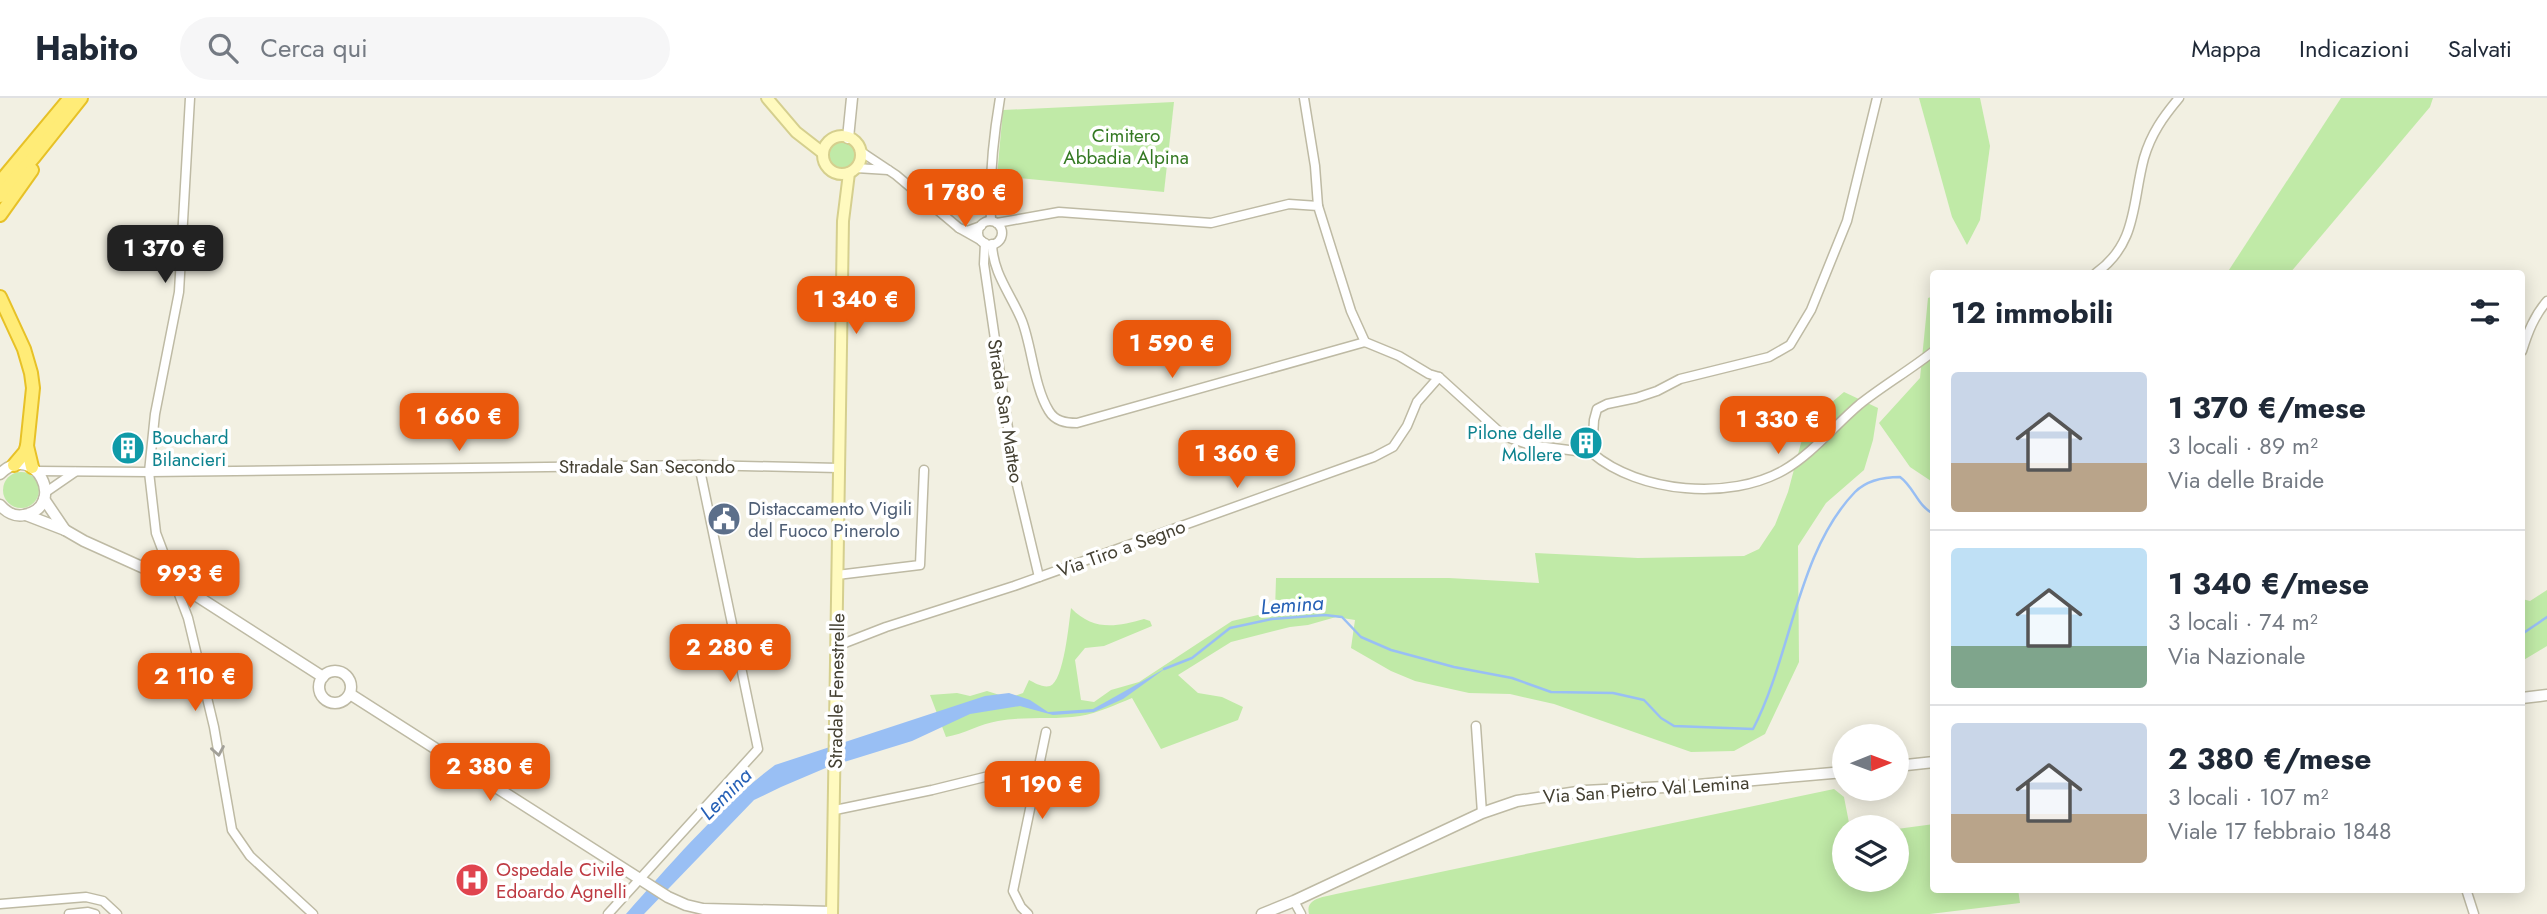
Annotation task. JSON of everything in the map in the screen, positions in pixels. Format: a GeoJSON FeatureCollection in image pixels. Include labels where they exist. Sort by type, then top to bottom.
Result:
{"type":"FeatureCollection","features":[{"type":"Feature","properties":{"kind":"highway"},"geometry":{"type":"LineString","coordinates":[[0,215],[57,123],[69,98]]}},
{"type":"Feature","properties":{"kind":"highway"},"geometry":{"type":"LineString","coordinates":[[0,182],[81,98]]}},
{"type":"Feature","properties":{"kind":"highway"},"geometry":{"type":"LineString","coordinates":[[0,170],[57,123]]}},
{"type":"Feature","properties":{"kind":"highway"},"geometry":{"type":"LineString","coordinates":[[0,196],[57,123]]}},
{"type":"Feature","properties":{"kind":"highway"},"geometry":{"type":"LineString","coordinates":[[2,303],[24,349],[31,373],[33,388],[27,446],[35,469]]}},
{"type":"Feature","properties":{"kind":"highway"},"geometry":{"type":"LineString","coordinates":[[8,465],[27,446]]}},
{"type":"Feature","properties":{"kind":"main road"},"geometry":{"type":"LineString","coordinates":[[767,98],[796,132],[825,148]]}},
{"type":"Feature","properties":{"kind":"main road"},"geometry":{"type":"LineString","coordinates":[[833,172],[853,170],[859,163],[860,151],[853,140],[839,136],[825,148],[825,164],[833,172],[845,202]]}},
{"type":"Feature","properties":{"kind":"main road","name":"Stradale Fenestrelle"},"geometry":{"type":"LineString","coordinates":[[832,913],[845,202],[853,170]]}},
{"type":"Feature","properties":{"kind":"street"},"geometry":{"type":"LineString","coordinates":[[190,98],[179,292],[155,414],[149,472],[156,533],[188,618],[208,703],[232,830],[250,856],[313,914]]}},
{"type":"Feature","properties":{"kind":"street"},"geometry":{"type":"LineString","coordinates":[[848,138],[852,98]]}},
{"type":"Feature","properties":{"kind":"street"},"geometry":{"type":"LineString","coordinates":[[860,151],[888,170],[959,228],[986,243],[998,242],[1002,234],[1001,227],[994,222],[989,188],[1000,98]]}},
{"type":"Feature","properties":{"kind":"street"},"geometry":{"type":"LineString","coordinates":[[1304,98],[1315,166],[1318,206],[1350,311],[1365,342]]}},
{"type":"Feature","properties":{"kind":"street"},"geometry":{"type":"LineString","coordinates":[[1592,453],[1597,408],[1657,391],[1680,379],[1769,357],[1790,345],[1811,310],[1847,221],[1877,98]]}},
{"type":"Feature","properties":{"kind":"street"},"geometry":{"type":"LineString","coordinates":[[2100,270],[2109,264],[2132,224],[2144,159],[2156,127],[2179,98]]}},
{"type":"Feature","properties":{"kind":"street"},"geometry":{"type":"LineString","coordinates":[[853,170],[888,170]]}},
{"type":"Feature","properties":{"kind":"street"},"geometry":{"type":"LineString","coordinates":[[959,228],[967,231],[994,222],[1059,212],[1211,223],[1289,204],[1318,206]]}},
{"type":"Feature","properties":{"kind":"street"},"geometry":{"type":"LineString","coordinates":[[981,226],[979,234],[986,243],[1021,320],[1048,409],[1062,422],[1077,423],[1365,342],[1439,377],[1504,436],[1530,445],[1592,453],[1619,472],[1661,486],[1734,486],[1761,480],[1784,470],[1860,404],[1930,354]]}},
{"type":"Feature","properties":{"kind":"street","name":"Strada San Matteo"},"geometry":{"type":"LineString","coordinates":[[986,243],[984,264],[1015,476],[1039,577]]}},
{"type":"Feature","properties":{"kind":"street"},"geometry":{"type":"LineString","coordinates":[[2525,341],[2528,331],[2547,301]]}},
{"type":"Feature","properties":{"kind":"street","name":"Via Tiro a Segno"},"geometry":{"type":"LineString","coordinates":[[837,646],[1374,457],[1394,447],[1417,402],[1439,377]]}},
{"type":"Feature","properties":{"kind":"street"},"geometry":{"type":"LineString","coordinates":[[608,914],[643,882],[758,749],[699,464]]}},
{"type":"Feature","properties":{"kind":"street","name":"Stradale San Secondo"},"geometry":{"type":"LineString","coordinates":[[35,469],[149,472],[699,464],[839,468]]}},
{"type":"Feature","properties":{"kind":"street"},"geometry":{"type":"LineString","coordinates":[[0,474],[8,465],[35,469],[42,477],[45,496],[65,530]]}},
{"type":"Feature","properties":{"kind":"street"},"geometry":{"type":"LineString","coordinates":[[26,515],[37,509],[45,496],[76,470]]}},
{"type":"Feature","properties":{"kind":"street"},"geometry":{"type":"LineString","coordinates":[[837,575],[920,565],[924,470]]}},
{"type":"Feature","properties":{"kind":"street"},"geometry":{"type":"LineString","coordinates":[[0,505],[11,514],[26,515],[65,530],[175,582],[323,677]]}},
{"type":"Feature","properties":{"kind":"street"},"geometry":{"type":"LineString","coordinates":[[332,671],[342,672],[350,679],[351,694],[339,704],[325,700],[319,691],[323,677],[332,671]]}},
{"type":"Feature","properties":{"kind":"street"},"geometry":{"type":"LineString","coordinates":[[351,694],[668,897],[704,909],[832,913]]}},
{"type":"Feature","properties":{"kind":"street"},"geometry":{"type":"LineString","coordinates":[[2525,698],[2547,695]]}},
{"type":"Feature","properties":{"kind":"street"},"geometry":{"type":"LineString","coordinates":[[1476,726],[1482,813]]}},
{"type":"Feature","properties":{"kind":"street"},"geometry":{"type":"LineString","coordinates":[[1028,914],[1013,891],[1046,732]]}},
{"type":"Feature","properties":{"kind":"street"},"geometry":{"type":"LineString","coordinates":[[1909,765],[1930,762]]}},
{"type":"Feature","properties":{"kind":"street"},"geometry":{"type":"LineString","coordinates":[[835,810],[1013,770]]}},
{"type":"Feature","properties":{"kind":"street","name":"Via San Pietro Val Lemina"},"geometry":{"type":"LineString","coordinates":[[1262,914],[1482,813],[1531,798],[1584,791],[1686,786],[1832,773]]}},
{"type":"Feature","properties":{"kind":"street"},"geometry":{"type":"LineString","coordinates":[[2467,893],[2474,914]]}},
{"type":"Feature","properties":{"kind":"street"},"geometry":{"type":"LineString","coordinates":[[0,904],[86,897],[103,901],[117,914]]}},
{"type":"Feature","properties":{"kind":"street"},"geometry":{"type":"LineString","coordinates":[[1294,901],[1301,914]]}},
{"type":"Feature","properties":{"kind":"street"},"geometry":{"type":"LineString","coordinates":[[69,914],[95,914]]}},
{"type":"Feature","properties":{"kind":"green space"},"geometry":{"type":"Polygon","coordinates":[[[1919,98],[1980,98],[1990,146],[1980,220],[1967,245],[1952,217],[1919,98]]]}},
{"type":"Feature","properties":{"kind":"green space"},"geometry":{"type":"Polygon","coordinates":[[[2341,98],[2433,98],[2430,107],[2293,270],[2229,270],[2341,98]]]}},
{"type":"Feature","properties":{"kind":"green space","name":"Cimitero Abbadia Alpina"},"geometry":{"type":"Polygon","coordinates":[[[1174,102],[1164,192],[997,176],[1003,110],[1174,102]]]}},
{"type":"Feature","properties":{"kind":"green space"},"geometry":{"type":"Polygon","coordinates":[[[842,142],[851,146],[855,155],[851,164],[842,168],[833,164],[829,155],[833,146],[842,142]]]}},
{"type":"Feature","properties":{"kind":"green space"},"geometry":{"type":"Polygon","coordinates":[[[1930,297],[1930,480],[1910,467],[1879,423],[1920,378],[1930,297]]]}},
{"type":"Feature","properties":{"kind":"green space"},"geometry":{"type":"Polygon","coordinates":[[[1844,392],[1878,408],[1873,440],[1864,470],[1826,503],[1798,546],[1799,662],[1765,734],[1734,751],[1691,752],[1554,704],[1510,694],[1469,693],[1415,681],[1391,671],[1351,648],[1355,620],[1336,617],[1231,642],[1178,675],[1198,693],[1222,697],[1243,707],[1238,720],[1161,749],[1132,698],[1087,715],[998,721],[946,737],[930,695],[957,693],[970,696],[987,691],[1009,698],[1023,693],[1029,680],[1042,686],[1050,686],[1055,682],[1062,663],[1071,608],[1096,624],[1124,624],[1144,619],[1150,621],[1152,626],[1104,646],[1085,648],[1075,660],[1081,700],[1094,702],[1111,690],[1139,682],[1232,621],[1275,611],[1276,578],[1449,578],[1539,583],[1535,553],[1638,558],[1744,556],[1759,549],[1775,525],[1788,492],[1801,443],[1813,418],[1844,392]]]}},
{"type":"Feature","properties":{"kind":"green space"},"geometry":{"type":"Polygon","coordinates":[[[21,472],[33,478],[39,490],[33,502],[21,508],[9,502],[3,490],[9,478],[21,472]]]}},
{"type":"Feature","properties":{"kind":"green space"},"geometry":{"type":"Polygon","coordinates":[[[2547,590],[2547,646],[2525,659],[2525,600],[2530,601],[2547,590]]]}},
{"type":"Feature","properties":{"kind":"green space"},"geometry":{"type":"Polygon","coordinates":[[[1832,789],[1832,802],[1845,802],[1847,815],[1832,815],[1832,892],[1909,892],[1909,827],[1930,825],[1930,893],[2019,893],[2020,903],[1930,914],[1309,914],[1310,905],[1316,899],[1832,789]]]}},
{"type":"Feature","properties":{"kind":"water"},"geometry":{"type":"Polygon","coordinates":[[[1166,668],[1123,699],[1094,712],[1053,715],[1020,706],[970,714],[912,741],[828,767],[781,787],[754,800],[644,914],[626,914],[715,817],[775,765],[985,696],[1009,693],[1030,700],[1048,712],[1093,709],[1166,668]]]}},
{"type":"Feature","properties":{"kind":"waterway","name":"Lemina"},"geometry":{"type":"LineString","coordinates":[[1164,669],[1192,658],[1230,628],[1272,619],[1325,615],[1342,617],[1361,637],[1391,650],[1454,667],[1512,678],[1551,692],[1613,693],[1644,700],[1661,718],[1674,726],[1753,729],[1777,670],[1807,574],[1836,516],[1855,492],[1876,480],[1900,477],[1930,512]]}},
{"type":"Feature","properties":{"kind":"waterway","name":"Lemina"},"geometry":{"type":"LineString","coordinates":[[2525,632],[2547,617]]}},
{"type":"Feature","properties":{"kind":"place","name":"Pilone delle Mollere"},"geometry":{"type":"Point","coordinates":[1586,443]}},
{"type":"Feature","properties":{"kind":"place","name":"Bouchard Bilancieri"},"geometry":{"type":"Point","coordinates":[128,448]}},
{"type":"Feature","properties":{"kind":"place","name":"Distaccamento Vigili del Fuoco Pinerolo"},"geometry":{"type":"Point","coordinates":[724,519]}},
{"type":"Feature","properties":{"kind":"place","name":"Ospedale Civile Edoardo Agnelli"},"geometry":{"type":"Point","coordinates":[472,880]}}]}
